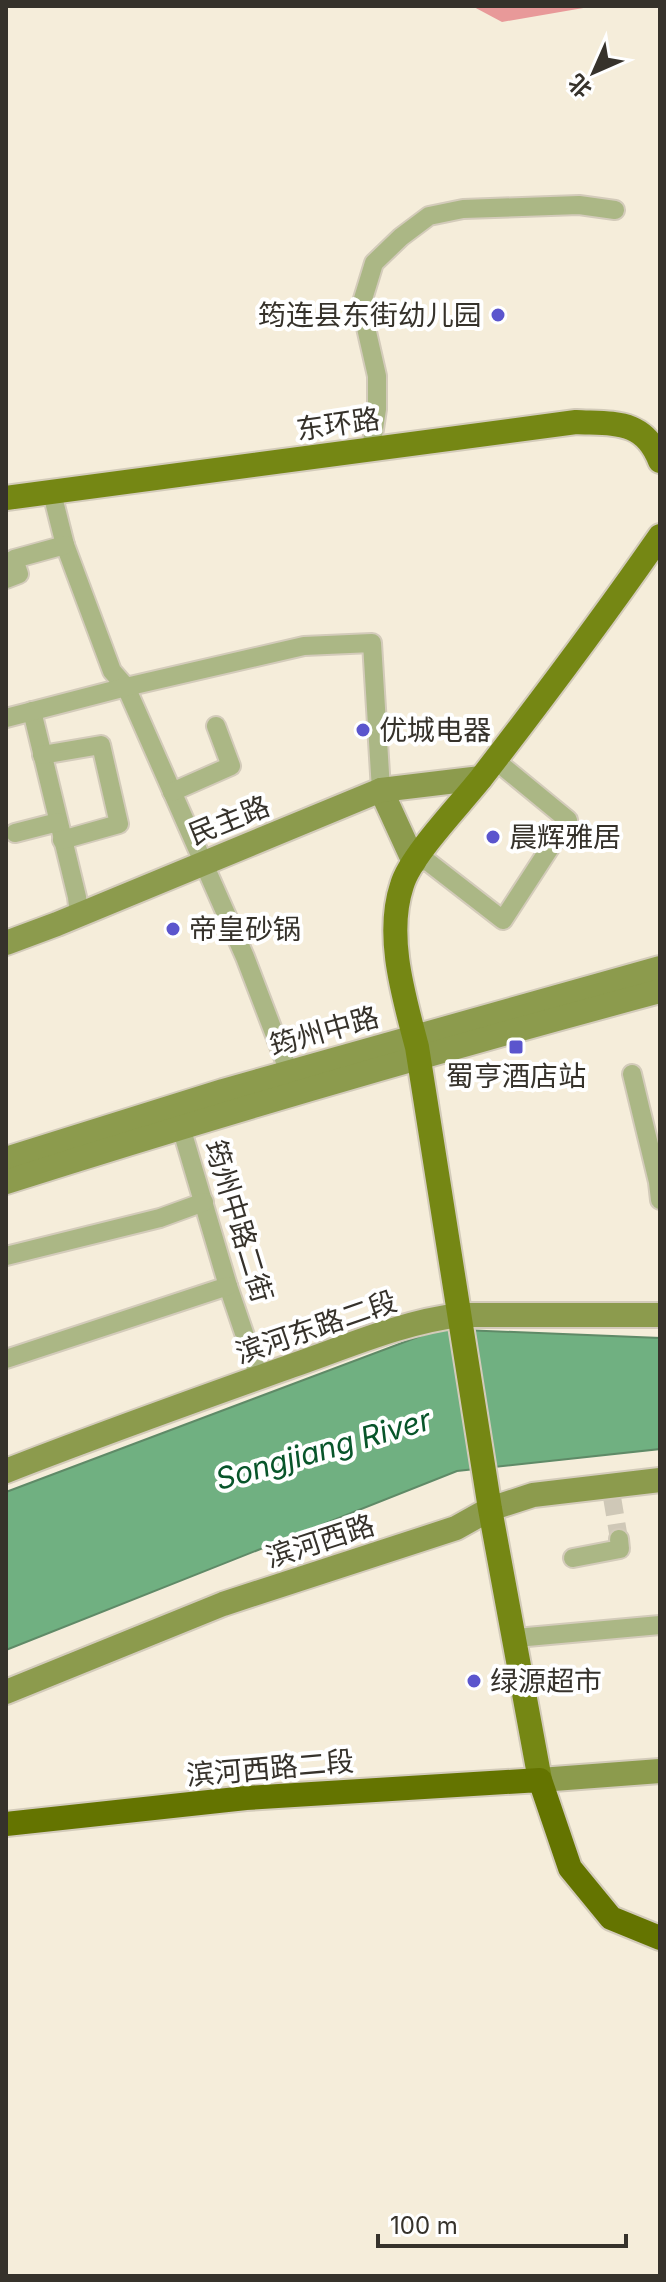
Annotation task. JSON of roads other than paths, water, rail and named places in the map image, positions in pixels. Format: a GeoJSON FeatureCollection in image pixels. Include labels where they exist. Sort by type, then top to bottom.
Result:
{"type":"FeatureCollection","features":[{"type":"Feature","properties":{"kind":"highway","name":"滨河西路二段"},"geometry":{"type":"LineString","coordinates":[[6,1824],[246,1798],[540,1780]]}},
{"type":"Feature","properties":{"kind":"highway"},"geometry":{"type":"LineString","coordinates":[[540,1780],[570,1868],[611,1918],[660,1938]]}},
{"type":"Feature","properties":{"kind":"main road","name":"东环路"},"geometry":{"type":"LineString","coordinates":[[6,498],[576,422],[625,424],[639,431],[660,461]]}},
{"type":"Feature","properties":{"kind":"main road"},"geometry":{"type":"LineString","coordinates":[[540,1780],[490,1509],[395,927],[402,883],[414,862],[488,769],[660,536]]}},
{"type":"Feature","properties":{"kind":"street"},"geometry":{"type":"LineString","coordinates":[[371,449],[377,409],[377,376],[362,310],[374,263],[429,216],[463,209],[579,205],[615,210]]}},
{"type":"Feature","properties":{"kind":"street"},"geometry":{"type":"LineString","coordinates":[[52,493],[65,545],[112,671],[126,687],[204,863],[245,957],[289,1072]]}},
{"type":"Feature","properties":{"kind":"street"},"geometry":{"type":"LineString","coordinates":[[6,579],[19,574],[14,559],[65,545]]}},
{"type":"Feature","properties":{"kind":"street"},"geometry":{"type":"LineString","coordinates":[[6,718],[304,646],[372,643],[381,790],[414,862],[427,861],[503,920],[568,820],[488,769]]}},
{"type":"Feature","properties":{"kind":"street"},"geometry":{"type":"LineString","coordinates":[[32,711],[79,915]]}},
{"type":"Feature","properties":{"kind":"street"},"geometry":{"type":"LineString","coordinates":[[172,792],[231,766],[216,726]]}},
{"type":"Feature","properties":{"kind":"street"},"geometry":{"type":"LineString","coordinates":[[15,833],[119,824],[101,745],[42,755]]}},
{"type":"Feature","properties":{"kind":"street","name":"民主路"},"geometry":{"type":"LineString","coordinates":[[6,943],[381,790],[488,769]]}},
{"type":"Feature","properties":{"kind":"street","name":"筠州中路"},"geometry":{"type":"LineString","coordinates":[[6,1182],[660,968]]}},
{"type":"Feature","properties":{"kind":"street","name":"筠州中路"},"geometry":{"type":"LineString","coordinates":[[6,1159],[289,1072],[660,991]]}},
{"type":"Feature","properties":{"kind":"street"},"geometry":{"type":"LineString","coordinates":[[632,1074],[660,1200]]}},
{"type":"Feature","properties":{"kind":"street","name":"筠州中路二街"},"geometry":{"type":"LineString","coordinates":[[181,1127],[228,1286],[259,1377]]}},
{"type":"Feature","properties":{"kind":"street"},"geometry":{"type":"LineString","coordinates":[[6,1256],[160,1218],[204,1202]]}},
{"type":"Feature","properties":{"kind":"street"},"geometry":{"type":"LineString","coordinates":[[6,1359],[228,1286]]}},
{"type":"Feature","properties":{"kind":"street","name":"滨河东路二段"},"geometry":{"type":"LineString","coordinates":[[6,1471],[126,1424],[394,1330],[460,1315],[660,1315]]}},
{"type":"Feature","properties":{"kind":"street","name":"滨河西路"},"geometry":{"type":"LineString","coordinates":[[6,1692],[223,1604],[456,1528],[490,1509],[533,1495],[612,1491],[660,1480]]}},
{"type":"Feature","properties":{"kind":"street"},"geometry":{"type":"LineString","coordinates":[[573,1558],[620,1549],[619,1539]]}},
{"type":"Feature","properties":{"kind":"street"},"geometry":{"type":"LineString","coordinates":[[516,1638],[660,1625]]}},
{"type":"Feature","properties":{"kind":"street"},"geometry":{"type":"LineString","coordinates":[[540,1780],[660,1771]]}},
{"type":"Feature","properties":{"kind":"water","name":"Songjiang River"},"geometry":{"type":"Polygon","coordinates":[[[439,1329],[660,1338],[660,1449],[457,1471],[6,1650],[6,1492],[439,1329]]]}},
{"type":"Feature","properties":{"kind":"tunnel"},"geometry":{"type":"LineString","coordinates":[[612,1497],[619,1539]]}},
{"type":"Feature","properties":{"kind":"place","name":"筠连县东街幼儿园"},"geometry":{"type":"Point","coordinates":[498,315]}},
{"type":"Feature","properties":{"kind":"place","name":"优城电器"},"geometry":{"type":"Point","coordinates":[363,730]}},
{"type":"Feature","properties":{"kind":"place","name":"晨辉雅居"},"geometry":{"type":"Point","coordinates":[493,837]}},
{"type":"Feature","properties":{"kind":"place","name":"帝皇砂锅"},"geometry":{"type":"Point","coordinates":[173,929]}},
{"type":"Feature","properties":{"kind":"place","name":"蜀亨酒店站"},"geometry":{"type":"Point","coordinates":[516,1047]}},
{"type":"Feature","properties":{"kind":"place","name":"绿源超市"},"geometry":{"type":"Point","coordinates":[474,1681]}}]}
